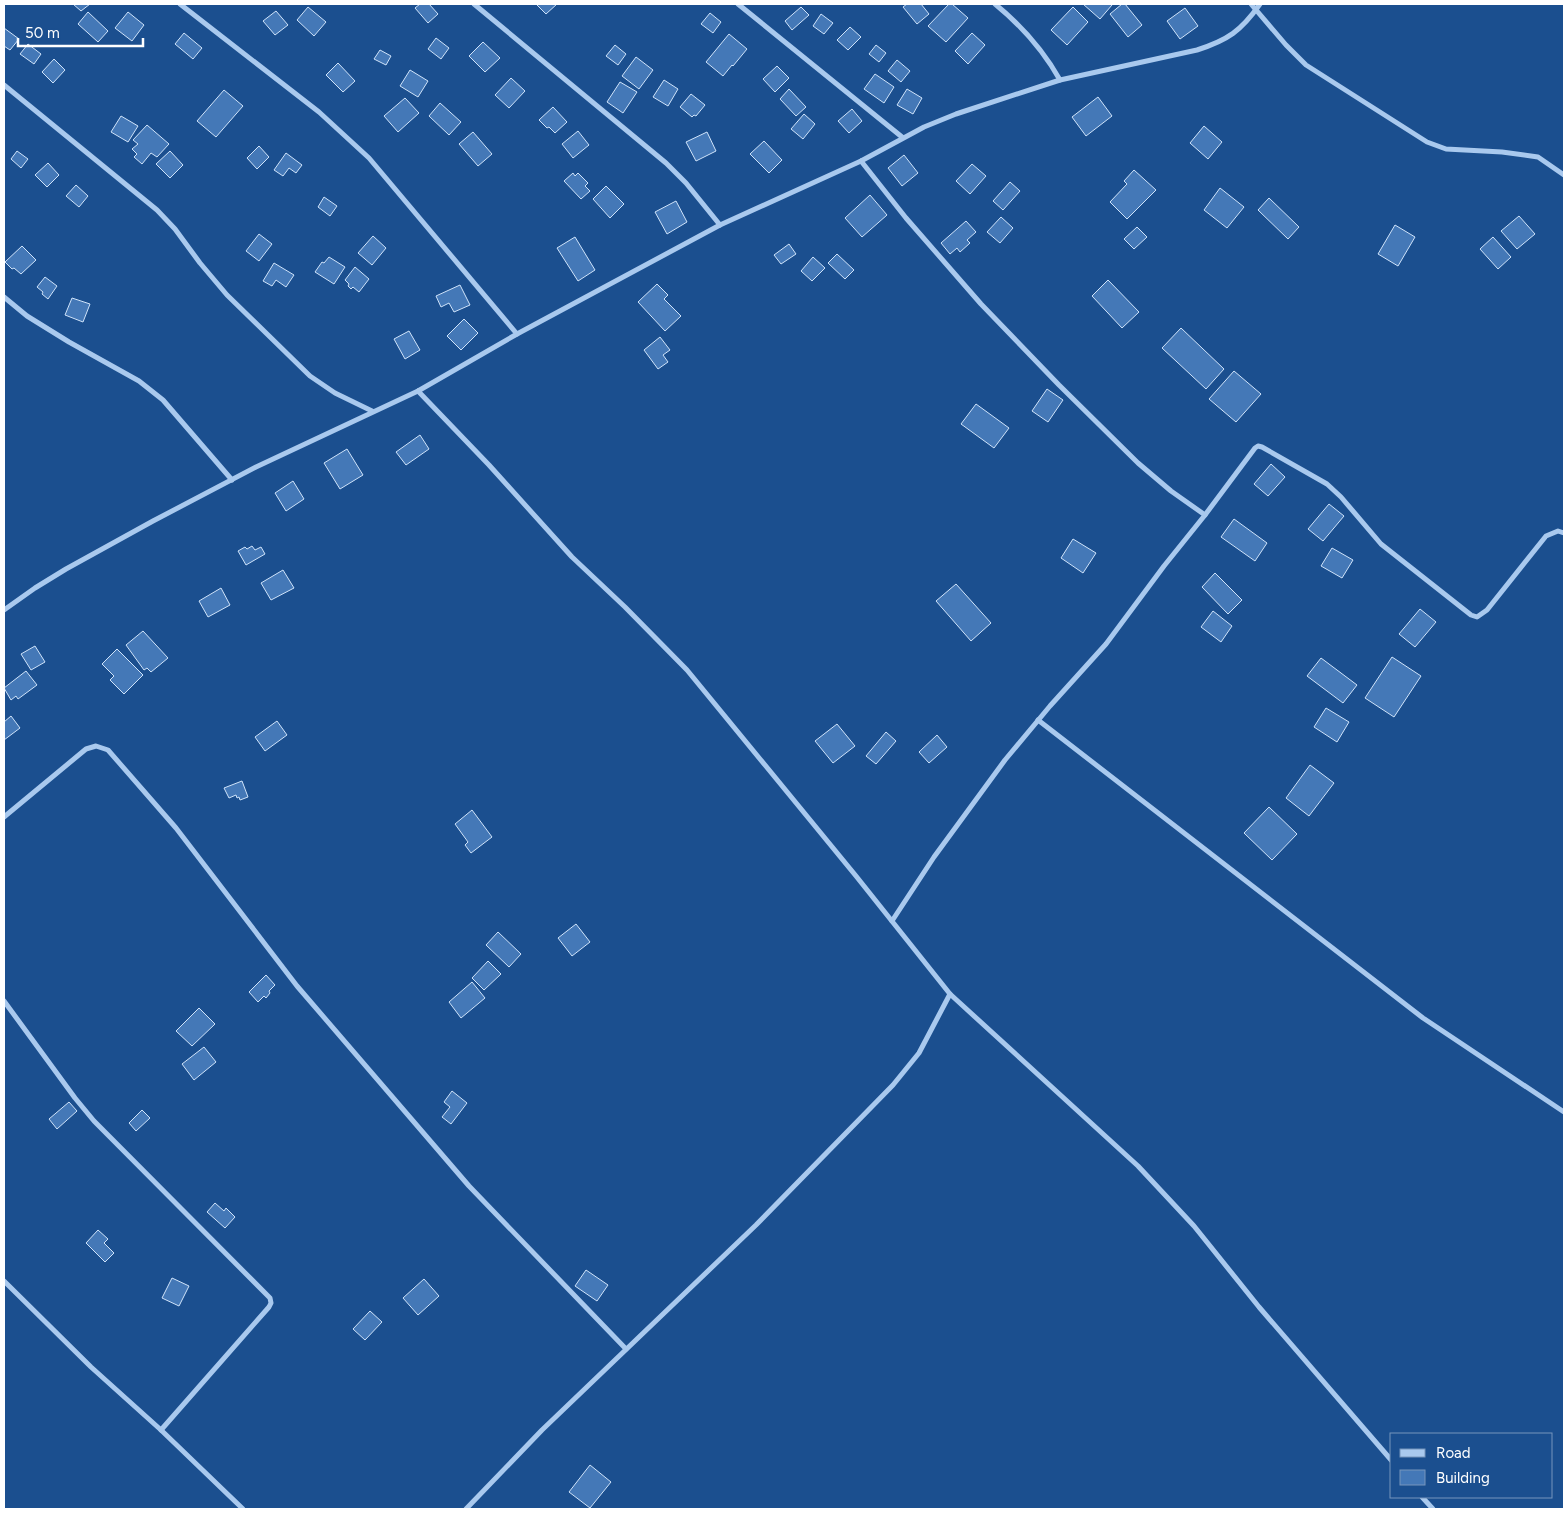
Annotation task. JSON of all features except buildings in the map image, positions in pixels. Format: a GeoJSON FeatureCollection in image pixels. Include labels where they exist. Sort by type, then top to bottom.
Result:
{"type":"FeatureCollection","features":[{"type":"Feature","properties":{"kind":"street"},"geometry":{"type":"LineString","coordinates":[[180,4],[319,112],[368,158],[518,334]]}},
{"type":"Feature","properties":{"kind":"street"},"geometry":{"type":"LineString","coordinates":[[474,4],[666,164],[686,183],[720,225]]}},
{"type":"Feature","properties":{"kind":"street"},"geometry":{"type":"LineString","coordinates":[[738,4],[902,137]]}},
{"type":"Feature","properties":{"kind":"street"},"geometry":{"type":"LineString","coordinates":[[995,4],[1028,33],[1049,60],[1060,80]]}},
{"type":"Feature","properties":{"kind":"street"},"geometry":{"type":"LineString","coordinates":[[1250,4],[1258,6],[1286,45],[1306,65],[1427,142],[1446,149],[1502,152],[1538,157],[1564,175]]}},
{"type":"Feature","properties":{"kind":"street"},"geometry":{"type":"LineString","coordinates":[[4,610],[66,569],[232,480],[372,411],[418,391],[518,334],[720,225],[861,161],[902,137],[956,114],[1060,80],[1197,50],[1218,43],[1244,25],[1258,6]]}},
{"type":"Feature","properties":{"kind":"street"},"geometry":{"type":"LineString","coordinates":[[4,85],[157,210],[175,229],[227,295],[310,376],[335,393],[372,411]]}},
{"type":"Feature","properties":{"kind":"street"},"geometry":{"type":"LineString","coordinates":[[861,161],[906,218],[962,283],[1033,358],[1138,463],[1205,515]]}},
{"type":"Feature","properties":{"kind":"street"},"geometry":{"type":"LineString","coordinates":[[4,297],[27,316],[139,381],[163,400],[232,480]]}},
{"type":"Feature","properties":{"kind":"street"},"geometry":{"type":"LineString","coordinates":[[418,391],[489,465],[572,557],[625,606],[687,670],[950,994],[1138,1166],[1194,1226],[1259,1307],[1390,1458]]}},
{"type":"Feature","properties":{"kind":"street"},"geometry":{"type":"LineString","coordinates":[[892,921],[950,835],[1005,760],[1106,644],[1258,446],[1327,484],[1341,496],[1381,544],[1471,615],[1477,617],[1488,610],[1546,536],[1558,531],[1564,533]]}},
{"type":"Feature","properties":{"kind":"street"},"geometry":{"type":"LineString","coordinates":[[1038,720],[1423,1018],[1564,1112]]}},
{"type":"Feature","properties":{"kind":"street"},"geometry":{"type":"LineString","coordinates":[[4,817],[86,749],[96,746],[108,750],[176,828],[297,986],[469,1186],[626,1349]]}},
{"type":"Feature","properties":{"kind":"street"},"geometry":{"type":"LineString","coordinates":[[466,1509],[542,1430],[756,1225],[892,1085],[919,1053],[950,994]]}},
{"type":"Feature","properties":{"kind":"street"},"geometry":{"type":"LineString","coordinates":[[4,1001],[94,1121],[270,1298],[271,1303],[269,1307],[162,1430]]}},
{"type":"Feature","properties":{"kind":"street"},"geometry":{"type":"LineString","coordinates":[[4,1281],[91,1367],[162,1430],[243,1509]]}},
{"type":"Feature","properties":{"kind":"street"},"geometry":{"type":"LineString","coordinates":[[1423,1498],[1433,1509]]}}]}
